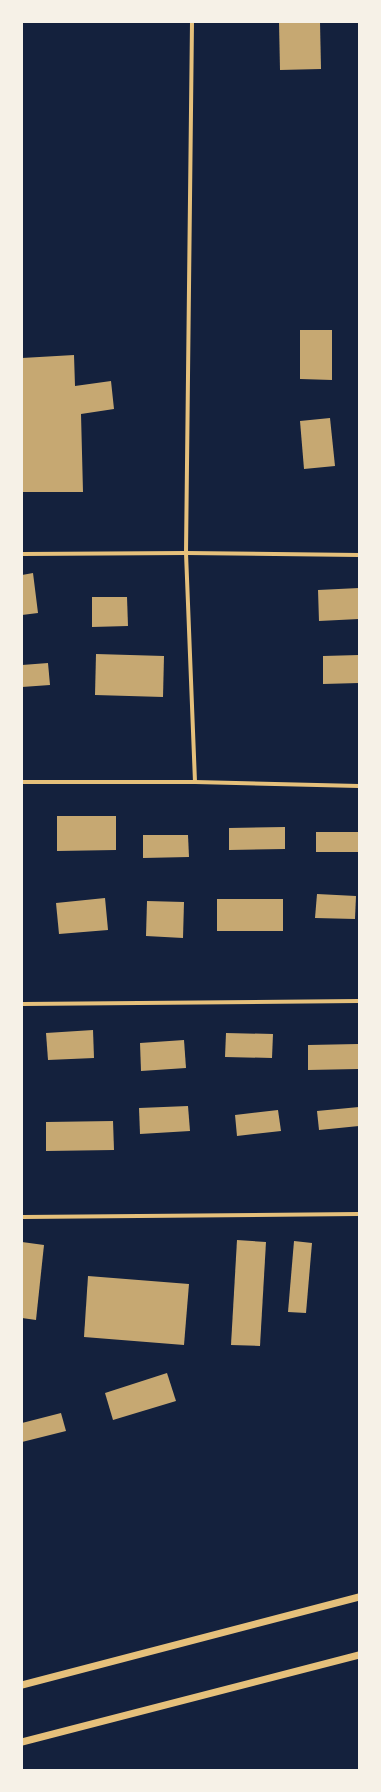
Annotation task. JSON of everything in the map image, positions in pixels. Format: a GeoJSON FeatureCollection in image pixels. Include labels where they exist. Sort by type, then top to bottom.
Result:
{"type":"FeatureCollection","features":[{"type":"Feature","properties":{"kind":"street"},"geometry":{"type":"LineString","coordinates":[[192,22],[186,552],[195,782]]}},
{"type":"Feature","properties":{"kind":"street"},"geometry":{"type":"LineString","coordinates":[[22,554],[186,552],[359,555]]}},
{"type":"Feature","properties":{"kind":"street"},"geometry":{"type":"LineString","coordinates":[[22,782],[195,782],[359,786]]}},
{"type":"Feature","properties":{"kind":"street"},"geometry":{"type":"LineString","coordinates":[[22,1004],[359,1002]]}},
{"type":"Feature","properties":{"kind":"street"},"geometry":{"type":"LineString","coordinates":[[22,1217],[359,1214]]}},
{"type":"Feature","properties":{"kind":"street"},"geometry":{"type":"LineString","coordinates":[[22,1685],[359,1597]]}},
{"type":"Feature","properties":{"kind":"street"},"geometry":{"type":"LineString","coordinates":[[22,1742],[359,1655]]}},
{"type":"Feature","properties":{"kind":"building"},"geometry":{"type":"Polygon","coordinates":[[[279,22],[320,22],[321,69],[280,70],[279,22]]]}},
{"type":"Feature","properties":{"kind":"building"},"geometry":{"type":"Polygon","coordinates":[[[300,330],[332,330],[332,380],[300,379],[300,330]]]}},
{"type":"Feature","properties":{"kind":"building"},"geometry":{"type":"Polygon","coordinates":[[[74,355],[75,386],[111,381],[114,409],[81,414],[83,492],[22,492],[22,358],[74,355]]]}},
{"type":"Feature","properties":{"kind":"building"},"geometry":{"type":"Polygon","coordinates":[[[330,418],[335,466],[304,469],[300,421],[330,418]]]}},
{"type":"Feature","properties":{"kind":"building"},"geometry":{"type":"Polygon","coordinates":[[[33,573],[38,613],[22,615],[22,575],[33,573]]]}},
{"type":"Feature","properties":{"kind":"building"},"geometry":{"type":"Polygon","coordinates":[[[359,588],[359,619],[319,621],[318,590],[359,588]]]}},
{"type":"Feature","properties":{"kind":"building"},"geometry":{"type":"Polygon","coordinates":[[[92,597],[127,597],[128,626],[92,627],[92,597]]]}},
{"type":"Feature","properties":{"kind":"building"},"geometry":{"type":"Polygon","coordinates":[[[96,654],[164,656],[163,697],[95,695],[96,654]]]}},
{"type":"Feature","properties":{"kind":"building"},"geometry":{"type":"Polygon","coordinates":[[[359,655],[359,683],[323,684],[323,656],[359,655]]]}},
{"type":"Feature","properties":{"kind":"building"},"geometry":{"type":"Polygon","coordinates":[[[48,663],[50,685],[22,687],[22,665],[48,663]]]}},
{"type":"Feature","properties":{"kind":"building"},"geometry":{"type":"Polygon","coordinates":[[[57,816],[116,816],[116,850],[57,851],[57,816]]]}},
{"type":"Feature","properties":{"kind":"building"},"geometry":{"type":"Polygon","coordinates":[[[285,827],[285,849],[229,850],[229,828],[285,827]]]}},
{"type":"Feature","properties":{"kind":"building"},"geometry":{"type":"Polygon","coordinates":[[[316,832],[359,832],[359,852],[316,852],[316,832]]]}},
{"type":"Feature","properties":{"kind":"building"},"geometry":{"type":"Polygon","coordinates":[[[143,835],[188,835],[189,857],[143,858],[143,835]]]}},
{"type":"Feature","properties":{"kind":"building"},"geometry":{"type":"Polygon","coordinates":[[[317,894],[356,896],[355,919],[315,918],[317,894]]]}},
{"type":"Feature","properties":{"kind":"building"},"geometry":{"type":"Polygon","coordinates":[[[105,898],[108,930],[59,934],[56,903],[105,898]]]}},
{"type":"Feature","properties":{"kind":"building"},"geometry":{"type":"Polygon","coordinates":[[[217,899],[283,899],[283,931],[217,931],[217,899]]]}},
{"type":"Feature","properties":{"kind":"building"},"geometry":{"type":"Polygon","coordinates":[[[147,901],[184,902],[183,938],[146,936],[147,901]]]}},
{"type":"Feature","properties":{"kind":"building"},"geometry":{"type":"Polygon","coordinates":[[[93,1030],[94,1058],[48,1060],[46,1033],[93,1030]]]}},
{"type":"Feature","properties":{"kind":"building"},"geometry":{"type":"Polygon","coordinates":[[[226,1033],[273,1034],[272,1058],[225,1057],[226,1033]]]}},
{"type":"Feature","properties":{"kind":"building"},"geometry":{"type":"Polygon","coordinates":[[[184,1040],[186,1068],[141,1071],[140,1043],[184,1040]]]}},
{"type":"Feature","properties":{"kind":"building"},"geometry":{"type":"Polygon","coordinates":[[[358,1044],[358,1069],[308,1070],[308,1045],[358,1044]]]}},
{"type":"Feature","properties":{"kind":"building"},"geometry":{"type":"Polygon","coordinates":[[[188,1106],[190,1131],[140,1134],[139,1108],[188,1106]]]}},
{"type":"Feature","properties":{"kind":"building"},"geometry":{"type":"Polygon","coordinates":[[[359,1107],[359,1126],[319,1130],[317,1111],[359,1107]]]}},
{"type":"Feature","properties":{"kind":"building"},"geometry":{"type":"Polygon","coordinates":[[[278,1110],[281,1131],[237,1136],[235,1115],[278,1110]]]}},
{"type":"Feature","properties":{"kind":"building"},"geometry":{"type":"Polygon","coordinates":[[[113,1121],[114,1150],[46,1151],[46,1122],[113,1121]]]}},
{"type":"Feature","properties":{"kind":"building"},"geometry":{"type":"Polygon","coordinates":[[[237,1240],[266,1242],[260,1346],[231,1345],[237,1240]]]}},
{"type":"Feature","properties":{"kind":"building"},"geometry":{"type":"Polygon","coordinates":[[[294,1241],[312,1243],[306,1313],[288,1312],[294,1241]]]}},
{"type":"Feature","properties":{"kind":"building"},"geometry":{"type":"Polygon","coordinates":[[[22,1242],[44,1245],[36,1320],[22,1318],[22,1242]]]}},
{"type":"Feature","properties":{"kind":"building"},"geometry":{"type":"Polygon","coordinates":[[[88,1276],[189,1284],[184,1345],[84,1337],[88,1276]]]}},
{"type":"Feature","properties":{"kind":"building"},"geometry":{"type":"Polygon","coordinates":[[[167,1373],[176,1401],[113,1420],[105,1393],[167,1373]]]}},
{"type":"Feature","properties":{"kind":"building"},"geometry":{"type":"Polygon","coordinates":[[[61,1413],[66,1431],[22,1442],[22,1423],[61,1413]]]}}]}
